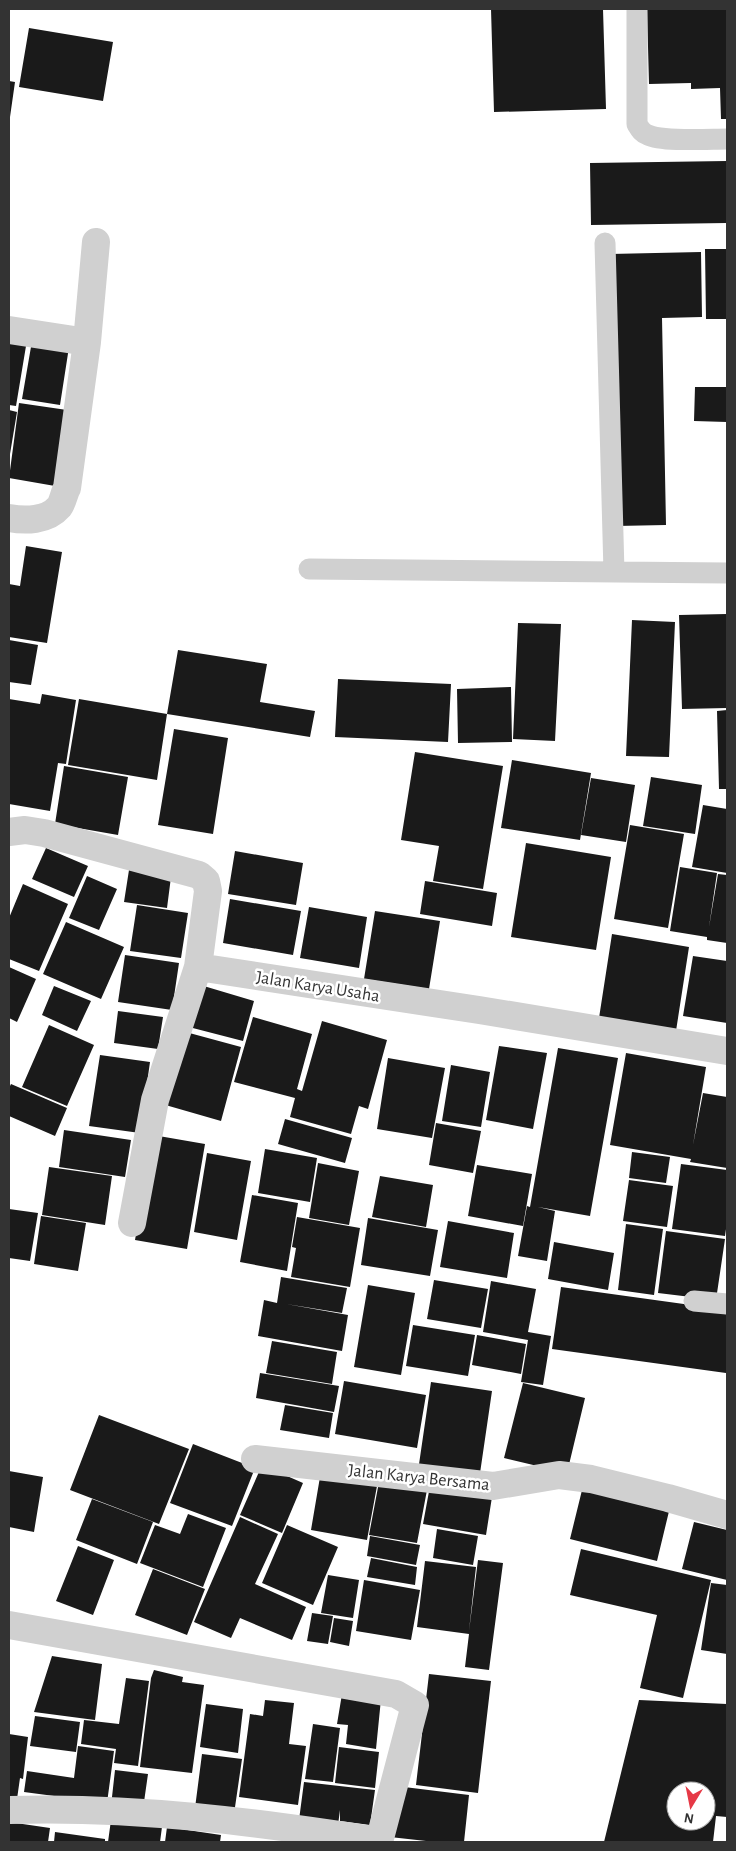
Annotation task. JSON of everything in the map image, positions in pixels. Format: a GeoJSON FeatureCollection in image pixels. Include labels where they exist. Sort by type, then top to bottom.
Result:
{"type":"FeatureCollection","features":[{"type":"Feature","properties":{"kind":"street"},"geometry":{"type":"LineString","coordinates":[[9,518],[33,520],[47,515],[59,506],[67,488],[87,342],[96,242]]}},
{"type":"Feature","properties":{"kind":"street"},"geometry":{"type":"LineString","coordinates":[[9,330],[87,342]]}},
{"type":"Feature","properties":{"kind":"street"},"geometry":{"type":"LineString","coordinates":[[9,832],[25,830],[44,833],[199,874],[206,881],[208,891],[198,968],[155,1100],[132,1223]]}},
{"type":"Feature","properties":{"kind":"street","name":"Jalan Karya Usaha"},"geometry":{"type":"LineString","coordinates":[[198,968],[479,1010],[727,1051]]}},
{"type":"Feature","properties":{"kind":"street","name":"Jalan Karya Bersama"},"geometry":{"type":"LineString","coordinates":[[255,1459],[493,1486],[559,1475],[601,1481],[727,1515]]}},
{"type":"Feature","properties":{"kind":"street"},"geometry":{"type":"LineString","coordinates":[[9,1625],[396,1694],[415,1705],[379,1842],[270,1824],[130,1812],[43,1809],[9,1810]]}},
{"type":"Feature","properties":{"kind":"lane"},"geometry":{"type":"LineString","coordinates":[[637,9],[637,124],[640,130],[649,136],[663,138],[727,139]]}},
{"type":"Feature","properties":{"kind":"lane"},"geometry":{"type":"LineString","coordinates":[[605,243],[614,572]]}},
{"type":"Feature","properties":{"kind":"lane"},"geometry":{"type":"LineString","coordinates":[[309,569],[727,573]]}},
{"type":"Feature","properties":{"kind":"lane"},"geometry":{"type":"LineString","coordinates":[[694,1301],[727,1304]]}},
{"type":"Feature","properties":{"kind":"building"},"geometry":{"type":"Polygon","coordinates":[[[491,9],[603,9],[606,109],[494,112],[491,9]]]}},
{"type":"Feature","properties":{"kind":"building"},"geometry":{"type":"Polygon","coordinates":[[[647,9],[727,9],[727,119],[721,119],[720,88],[691,89],[691,83],[649,84],[647,9]]]}},
{"type":"Feature","properties":{"kind":"building"},"geometry":{"type":"Polygon","coordinates":[[[29,28],[113,42],[103,101],[19,87],[29,28]]]}},
{"type":"Feature","properties":{"kind":"building"},"geometry":{"type":"Polygon","coordinates":[[[9,81],[15,82],[10,117],[9,117],[9,81]]]}},
{"type":"Feature","properties":{"kind":"building"},"geometry":{"type":"Polygon","coordinates":[[[727,161],[727,223],[591,225],[590,163],[727,161]]]}},
{"type":"Feature","properties":{"kind":"building"},"geometry":{"type":"Polygon","coordinates":[[[705,249],[727,249],[727,319],[706,319],[705,249]]]}},
{"type":"Feature","properties":{"kind":"building"},"geometry":{"type":"Polygon","coordinates":[[[701,252],[702,317],[662,318],[666,525],[616,526],[610,254],[701,252]]]}},
{"type":"Feature","properties":{"kind":"building"},"geometry":{"type":"Polygon","coordinates":[[[32,341],[69,347],[60,405],[22,399],[32,341]]]}},
{"type":"Feature","properties":{"kind":"building"},"geometry":{"type":"Polygon","coordinates":[[[9,343],[26,346],[16,406],[9,405],[9,343]]]}},
{"type":"Feature","properties":{"kind":"building"},"geometry":{"type":"Polygon","coordinates":[[[695,387],[727,387],[727,422],[694,421],[695,387]]]}},
{"type":"Feature","properties":{"kind":"building"},"geometry":{"type":"Polygon","coordinates":[[[19,403],[67,410],[55,486],[9,478],[19,403]]]}},
{"type":"Feature","properties":{"kind":"building"},"geometry":{"type":"Polygon","coordinates":[[[9,410],[17,412],[10,454],[9,453],[9,410]]]}},
{"type":"Feature","properties":{"kind":"building"},"geometry":{"type":"Polygon","coordinates":[[[26,546],[62,552],[47,643],[9,637],[9,584],[20,586],[26,546]]]}},
{"type":"Feature","properties":{"kind":"building"},"geometry":{"type":"Polygon","coordinates":[[[727,614],[727,708],[682,709],[679,615],[727,614]]]}},
{"type":"Feature","properties":{"kind":"building"},"geometry":{"type":"Polygon","coordinates":[[[632,620],[675,622],[669,757],[626,756],[632,620]]]}},
{"type":"Feature","properties":{"kind":"building"},"geometry":{"type":"Polygon","coordinates":[[[518,623],[561,624],[555,741],[513,739],[518,623]]]}},
{"type":"Feature","properties":{"kind":"building"},"geometry":{"type":"Polygon","coordinates":[[[9,640],[38,645],[31,685],[9,682],[9,640]]]}},
{"type":"Feature","properties":{"kind":"building"},"geometry":{"type":"Polygon","coordinates":[[[178,650],[267,664],[260,702],[315,711],[310,737],[167,714],[178,650]]]}},
{"type":"Feature","properties":{"kind":"building"},"geometry":{"type":"Polygon","coordinates":[[[338,679],[451,684],[448,742],[335,737],[338,679]]]}},
{"type":"Feature","properties":{"kind":"building"},"geometry":{"type":"Polygon","coordinates":[[[511,687],[512,742],[458,743],[457,689],[511,687]]]}},
{"type":"Feature","properties":{"kind":"building"},"geometry":{"type":"Polygon","coordinates":[[[42,694],[76,700],[66,764],[58,763],[50,811],[9,804],[9,699],[40,704],[42,694]]]}},
{"type":"Feature","properties":{"kind":"building"},"geometry":{"type":"Polygon","coordinates":[[[79,699],[167,714],[157,780],[68,765],[79,699]]]}},
{"type":"Feature","properties":{"kind":"building"},"geometry":{"type":"Polygon","coordinates":[[[727,710],[727,789],[719,789],[717,711],[727,710]]]}},
{"type":"Feature","properties":{"kind":"building"},"geometry":{"type":"Polygon","coordinates":[[[174,729],[228,738],[213,834],[158,825],[174,729]]]}},
{"type":"Feature","properties":{"kind":"building"},"geometry":{"type":"Polygon","coordinates":[[[415,752],[503,766],[483,889],[433,881],[439,846],[401,840],[415,752]]]}},
{"type":"Feature","properties":{"kind":"building"},"geometry":{"type":"Polygon","coordinates":[[[512,760],[591,773],[580,840],[501,828],[512,760]]]}},
{"type":"Feature","properties":{"kind":"building"},"geometry":{"type":"Polygon","coordinates":[[[64,766],[128,777],[118,835],[55,824],[64,766]]]}},
{"type":"Feature","properties":{"kind":"building"},"geometry":{"type":"Polygon","coordinates":[[[651,777],[702,785],[695,834],[643,826],[651,777]]]}},
{"type":"Feature","properties":{"kind":"building"},"geometry":{"type":"Polygon","coordinates":[[[591,778],[635,785],[626,842],[581,835],[591,778]]]}},
{"type":"Feature","properties":{"kind":"building"},"geometry":{"type":"Polygon","coordinates":[[[703,805],[727,809],[727,873],[692,867],[703,805]]]}},
{"type":"Feature","properties":{"kind":"building"},"geometry":{"type":"Polygon","coordinates":[[[630,825],[684,834],[668,928],[614,919],[630,825]]]}},
{"type":"Feature","properties":{"kind":"building"},"geometry":{"type":"Polygon","coordinates":[[[526,843],[611,857],[596,950],[511,937],[526,843]]]}},
{"type":"Feature","properties":{"kind":"building"},"geometry":{"type":"Polygon","coordinates":[[[46,848],[88,866],[74,897],[32,879],[46,848]]]}},
{"type":"Feature","properties":{"kind":"building"},"geometry":{"type":"Polygon","coordinates":[[[235,851],[303,863],[296,905],[228,894],[235,851]]]}},
{"type":"Feature","properties":{"kind":"building"},"geometry":{"type":"Polygon","coordinates":[[[680,867],[717,873],[709,927],[718,874],[727,875],[727,943],[707,940],[707,937],[670,931],[680,867]]]}},
{"type":"Feature","properties":{"kind":"building"},"geometry":{"type":"Polygon","coordinates":[[[129,870],[171,877],[167,908],[124,902],[129,870]]]}},
{"type":"Feature","properties":{"kind":"building"},"geometry":{"type":"Polygon","coordinates":[[[87,876],[117,889],[99,930],[69,918],[87,876]]]}},
{"type":"Feature","properties":{"kind":"building"},"geometry":{"type":"Polygon","coordinates":[[[425,881],[497,893],[492,926],[420,914],[425,881]]]}},
{"type":"Feature","properties":{"kind":"building"},"geometry":{"type":"Polygon","coordinates":[[[23,884],[68,904],[39,971],[9,959],[9,918],[23,884]]]}},
{"type":"Feature","properties":{"kind":"building"},"geometry":{"type":"Polygon","coordinates":[[[230,899],[301,911],[293,955],[223,943],[230,899]]]}},
{"type":"Feature","properties":{"kind":"building"},"geometry":{"type":"Polygon","coordinates":[[[137,905],[188,913],[181,958],[130,951],[137,905]]]}},
{"type":"Feature","properties":{"kind":"building"},"geometry":{"type":"Polygon","coordinates":[[[309,907],[367,917],[359,968],[300,958],[309,907]]]}},
{"type":"Feature","properties":{"kind":"building"},"geometry":{"type":"Polygon","coordinates":[[[375,911],[440,921],[429,989],[364,979],[375,911]]]}},
{"type":"Feature","properties":{"kind":"building"},"geometry":{"type":"Polygon","coordinates":[[[66,922],[124,947],[101,999],[43,974],[66,922]]]}},
{"type":"Feature","properties":{"kind":"building"},"geometry":{"type":"Polygon","coordinates":[[[612,934],[689,947],[676,1031],[599,1018],[612,934]]]}},
{"type":"Feature","properties":{"kind":"building"},"geometry":{"type":"Polygon","coordinates":[[[125,955],[179,963],[172,1010],[118,1002],[125,955]]]}},
{"type":"Feature","properties":{"kind":"building"},"geometry":{"type":"Polygon","coordinates":[[[693,956],[727,961],[727,1023],[683,1016],[693,956]]]}},
{"type":"Feature","properties":{"kind":"building"},"geometry":{"type":"Polygon","coordinates":[[[9,967],[36,979],[17,1022],[9,1018],[9,967]]]}},
{"type":"Feature","properties":{"kind":"building"},"geometry":{"type":"Polygon","coordinates":[[[197,984],[254,1001],[243,1041],[185,1026],[197,984]]]}},
{"type":"Feature","properties":{"kind":"building"},"geometry":{"type":"Polygon","coordinates":[[[54,986],[91,1001],[77,1031],[42,1015],[54,986]]]}},
{"type":"Feature","properties":{"kind":"building"},"geometry":{"type":"Polygon","coordinates":[[[118,1011],[163,1017],[158,1049],[114,1043],[118,1011]]]}},
{"type":"Feature","properties":{"kind":"building"},"geometry":{"type":"Polygon","coordinates":[[[253,1017],[312,1034],[297,1089],[302,1091],[322,1021],[387,1040],[368,1109],[359,1106],[351,1134],[290,1117],[295,1098],[234,1082],[253,1017]]]}},
{"type":"Feature","properties":{"kind":"building"},"geometry":{"type":"Polygon","coordinates":[[[49,1025],[94,1045],[67,1106],[22,1087],[49,1025]]]}},
{"type":"Feature","properties":{"kind":"building"},"geometry":{"type":"Polygon","coordinates":[[[182,1031],[241,1047],[221,1121],[162,1104],[182,1031]]]}},
{"type":"Feature","properties":{"kind":"building"},"geometry":{"type":"Polygon","coordinates":[[[499,1046],[547,1053],[533,1129],[486,1120],[499,1046]]]}},
{"type":"Feature","properties":{"kind":"building"},"geometry":{"type":"Polygon","coordinates":[[[558,1048],[618,1058],[590,1216],[538,1207],[555,1211],[547,1261],[518,1256],[527,1206],[530,1207],[558,1048]]]}},
{"type":"Feature","properties":{"kind":"building"},"geometry":{"type":"Polygon","coordinates":[[[626,1053],[706,1067],[693,1145],[703,1093],[727,1097],[727,1168],[690,1162],[691,1159],[610,1145],[626,1053]]]}},
{"type":"Feature","properties":{"kind":"building"},"geometry":{"type":"Polygon","coordinates":[[[100,1055],[150,1062],[140,1133],[89,1126],[100,1055]]]}},
{"type":"Feature","properties":{"kind":"building"},"geometry":{"type":"Polygon","coordinates":[[[388,1058],[445,1068],[432,1138],[377,1129],[388,1058]]]}},
{"type":"Feature","properties":{"kind":"building"},"geometry":{"type":"Polygon","coordinates":[[[451,1065],[490,1072],[481,1127],[442,1121],[451,1065]]]}},
{"type":"Feature","properties":{"kind":"building"},"geometry":{"type":"Polygon","coordinates":[[[11,1084],[67,1108],[55,1136],[9,1116],[9,1088],[11,1084]]]}},
{"type":"Feature","properties":{"kind":"building"},"geometry":{"type":"Polygon","coordinates":[[[285,1119],[352,1138],[345,1163],[278,1144],[285,1119]]]}},
{"type":"Feature","properties":{"kind":"building"},"geometry":{"type":"Polygon","coordinates":[[[436,1123],[481,1131],[473,1173],[429,1165],[436,1123]]]}},
{"type":"Feature","properties":{"kind":"building"},"geometry":{"type":"Polygon","coordinates":[[[64,1130],[131,1140],[125,1177],[59,1167],[64,1130]]]}},
{"type":"Feature","properties":{"kind":"building"},"geometry":{"type":"Polygon","coordinates":[[[153,1135],[205,1144],[187,1249],[135,1240],[153,1135]]]}},
{"type":"Feature","properties":{"kind":"building"},"geometry":{"type":"Polygon","coordinates":[[[265,1149],[317,1158],[310,1202],[258,1193],[265,1149]]]}},
{"type":"Feature","properties":{"kind":"building"},"geometry":{"type":"Polygon","coordinates":[[[632,1152],[670,1157],[666,1183],[629,1178],[632,1152]]]}},
{"type":"Feature","properties":{"kind":"building"},"geometry":{"type":"Polygon","coordinates":[[[207,1153],[251,1161],[237,1240],[194,1232],[207,1153]]]}},
{"type":"Feature","properties":{"kind":"building"},"geometry":{"type":"Polygon","coordinates":[[[318,1163],[359,1171],[349,1225],[309,1218],[318,1163]]]}},
{"type":"Feature","properties":{"kind":"building"},"geometry":{"type":"Polygon","coordinates":[[[681,1164],[727,1170],[727,1222],[725,1236],[672,1229],[681,1164]]]}},
{"type":"Feature","properties":{"kind":"building"},"geometry":{"type":"Polygon","coordinates":[[[477,1165],[532,1174],[523,1226],[468,1216],[477,1165]]]}},
{"type":"Feature","properties":{"kind":"building"},"geometry":{"type":"Polygon","coordinates":[[[49,1167],[112,1176],[105,1225],[42,1215],[49,1167]]]}},
{"type":"Feature","properties":{"kind":"building"},"geometry":{"type":"Polygon","coordinates":[[[380,1176],[433,1185],[426,1227],[372,1217],[380,1176]]]}},
{"type":"Feature","properties":{"kind":"building"},"geometry":{"type":"Polygon","coordinates":[[[629,1180],[673,1186],[667,1227],[623,1221],[629,1180]]]}},
{"type":"Feature","properties":{"kind":"building"},"geometry":{"type":"Polygon","coordinates":[[[252,1195],[298,1203],[287,1271],[240,1262],[252,1195]]]}},
{"type":"Feature","properties":{"kind":"building"},"geometry":{"type":"Polygon","coordinates":[[[9,1209],[38,1213],[30,1261],[9,1258],[9,1209]]]}},
{"type":"Feature","properties":{"kind":"building"},"geometry":{"type":"Polygon","coordinates":[[[41,1216],[86,1223],[78,1271],[34,1264],[41,1216]]]}},
{"type":"Feature","properties":{"kind":"building"},"geometry":{"type":"Polygon","coordinates":[[[297,1217],[360,1228],[350,1287],[291,1277],[296,1248],[292,1247],[297,1217]]]}},
{"type":"Feature","properties":{"kind":"building"},"geometry":{"type":"Polygon","coordinates":[[[368,1218],[438,1230],[430,1276],[361,1265],[368,1218]]]}},
{"type":"Feature","properties":{"kind":"building"},"geometry":{"type":"Polygon","coordinates":[[[448,1221],[514,1233],[507,1278],[440,1267],[448,1221]]]}},
{"type":"Feature","properties":{"kind":"building"},"geometry":{"type":"Polygon","coordinates":[[[626,1224],[663,1229],[654,1295],[618,1290],[626,1224]]]}},
{"type":"Feature","properties":{"kind":"building"},"geometry":{"type":"Polygon","coordinates":[[[666,1231],[725,1239],[716,1300],[658,1293],[666,1231]]]}},
{"type":"Feature","properties":{"kind":"building"},"geometry":{"type":"Polygon","coordinates":[[[554,1242],[614,1253],[608,1290],[548,1279],[554,1242]]]}},
{"type":"Feature","properties":{"kind":"building"},"geometry":{"type":"Polygon","coordinates":[[[281,1277],[347,1288],[342,1313],[286,1304],[348,1315],[342,1351],[258,1336],[264,1300],[277,1303],[281,1277]]]}},
{"type":"Feature","properties":{"kind":"building"},"geometry":{"type":"Polygon","coordinates":[[[434,1280],[488,1289],[481,1328],[427,1319],[434,1280]]]}},
{"type":"Feature","properties":{"kind":"building"},"geometry":{"type":"Polygon","coordinates":[[[491,1281],[536,1289],[528,1332],[551,1336],[543,1385],[521,1382],[528,1340],[483,1332],[491,1281]]]}},
{"type":"Feature","properties":{"kind":"building"},"geometry":{"type":"Polygon","coordinates":[[[368,1285],[415,1293],[401,1375],[354,1367],[368,1285]]]}},
{"type":"Feature","properties":{"kind":"building"},"geometry":{"type":"Polygon","coordinates":[[[561,1287],[727,1310],[726,1373],[552,1349],[561,1287]]]}},
{"type":"Feature","properties":{"kind":"building"},"geometry":{"type":"Polygon","coordinates":[[[413,1325],[475,1335],[468,1376],[406,1366],[413,1325]]]}},
{"type":"Feature","properties":{"kind":"building"},"geometry":{"type":"Polygon","coordinates":[[[477,1335],[526,1344],[521,1374],[472,1365],[477,1335]]]}},
{"type":"Feature","properties":{"kind":"building"},"geometry":{"type":"Polygon","coordinates":[[[272,1341],[337,1352],[332,1384],[266,1373],[272,1341]]]}},
{"type":"Feature","properties":{"kind":"building"},"geometry":{"type":"Polygon","coordinates":[[[260,1373],[339,1386],[334,1412],[256,1398],[260,1373]]]}},
{"type":"Feature","properties":{"kind":"building"},"geometry":{"type":"Polygon","coordinates":[[[344,1381],[426,1395],[417,1448],[335,1434],[344,1381]]]}},
{"type":"Feature","properties":{"kind":"building"},"geometry":{"type":"Polygon","coordinates":[[[431,1382],[492,1391],[479,1480],[418,1471],[431,1382]]]}},
{"type":"Feature","properties":{"kind":"building"},"geometry":{"type":"Polygon","coordinates":[[[523,1383],[585,1398],[567,1473],[504,1458],[523,1383]]]}},
{"type":"Feature","properties":{"kind":"building"},"geometry":{"type":"Polygon","coordinates":[[[285,1405],[333,1413],[329,1438],[280,1430],[285,1405]]]}},
{"type":"Feature","properties":{"kind":"building"},"geometry":{"type":"Polygon","coordinates":[[[99,1415],[189,1449],[159,1524],[70,1490],[99,1415]]]}},
{"type":"Feature","properties":{"kind":"building"},"geometry":{"type":"Polygon","coordinates":[[[193,1444],[255,1468],[232,1526],[170,1503],[193,1444]]]}},
{"type":"Feature","properties":{"kind":"building"},"geometry":{"type":"Polygon","coordinates":[[[262,1465],[303,1483],[282,1533],[240,1515],[262,1465]]]}},
{"type":"Feature","properties":{"kind":"building"},"geometry":{"type":"Polygon","coordinates":[[[9,1471],[43,1477],[34,1532],[9,1527],[9,1471]]]}},
{"type":"Feature","properties":{"kind":"building"},"geometry":{"type":"Polygon","coordinates":[[[320,1477],[377,1486],[367,1540],[311,1530],[320,1477]]]}},
{"type":"Feature","properties":{"kind":"building"},"geometry":{"type":"Polygon","coordinates":[[[379,1482],[427,1490],[417,1543],[369,1535],[379,1482]]]}},
{"type":"Feature","properties":{"kind":"building"},"geometry":{"type":"Polygon","coordinates":[[[584,1482],[671,1503],[657,1561],[570,1539],[584,1482]]]}},
{"type":"Feature","properties":{"kind":"building"},"geometry":{"type":"Polygon","coordinates":[[[430,1486],[492,1497],[486,1535],[423,1524],[430,1486]]]}},
{"type":"Feature","properties":{"kind":"building"},"geometry":{"type":"Polygon","coordinates":[[[92,1499],[153,1522],[137,1564],[76,1540],[92,1499]]]}},
{"type":"Feature","properties":{"kind":"building"},"geometry":{"type":"Polygon","coordinates":[[[188,1514],[226,1528],[203,1587],[140,1563],[155,1525],[180,1534],[188,1514]]]}},
{"type":"Feature","properties":{"kind":"building"},"geometry":{"type":"Polygon","coordinates":[[[240,1517],[278,1534],[255,1584],[306,1607],[292,1640],[240,1618],[231,1638],[194,1622],[240,1517]]]}},
{"type":"Feature","properties":{"kind":"building"},"geometry":{"type":"Polygon","coordinates":[[[694,1522],[727,1530],[727,1580],[682,1569],[694,1522]]]}},
{"type":"Feature","properties":{"kind":"building"},"geometry":{"type":"Polygon","coordinates":[[[287,1525],[338,1547],[313,1605],[262,1583],[287,1525]]]}},
{"type":"Feature","properties":{"kind":"building"},"geometry":{"type":"Polygon","coordinates":[[[437,1529],[478,1536],[473,1565],[433,1558],[437,1529]]]}},
{"type":"Feature","properties":{"kind":"building"},"geometry":{"type":"Polygon","coordinates":[[[370,1536],[420,1545],[416,1565],[367,1556],[370,1536]]]}},
{"type":"Feature","properties":{"kind":"building"},"geometry":{"type":"Polygon","coordinates":[[[78,1546],[114,1560],[93,1615],[56,1601],[78,1546]]]}},
{"type":"Feature","properties":{"kind":"building"},"geometry":{"type":"Polygon","coordinates":[[[581,1549],[711,1580],[683,1698],[640,1688],[657,1615],[570,1595],[581,1549]]]}},
{"type":"Feature","properties":{"kind":"building"},"geometry":{"type":"Polygon","coordinates":[[[371,1558],[417,1567],[415,1585],[367,1577],[371,1558]]]}},
{"type":"Feature","properties":{"kind":"building"},"geometry":{"type":"Polygon","coordinates":[[[478,1560],[503,1563],[489,1670],[465,1667],[469,1634],[417,1627],[425,1561],[476,1567],[469,1631],[478,1560]]]}},
{"type":"Feature","properties":{"kind":"building"},"geometry":{"type":"Polygon","coordinates":[[[153,1569],[205,1589],[187,1635],[135,1615],[153,1569]]]}},
{"type":"Feature","properties":{"kind":"building"},"geometry":{"type":"Polygon","coordinates":[[[328,1575],[359,1580],[353,1618],[321,1613],[328,1575]]]}},
{"type":"Feature","properties":{"kind":"building"},"geometry":{"type":"Polygon","coordinates":[[[364,1580],[420,1590],[411,1640],[356,1631],[364,1580]]]}},
{"type":"Feature","properties":{"kind":"building"},"geometry":{"type":"Polygon","coordinates":[[[711,1583],[727,1585],[727,1654],[701,1650],[711,1583]]]}},
{"type":"Feature","properties":{"kind":"building"},"geometry":{"type":"Polygon","coordinates":[[[312,1613],[333,1616],[328,1644],[307,1641],[312,1613]]]}},
{"type":"Feature","properties":{"kind":"building"},"geometry":{"type":"Polygon","coordinates":[[[334,1618],[353,1621],[349,1646],[330,1642],[334,1618]]]}},
{"type":"Feature","properties":{"kind":"building"},"geometry":{"type":"Polygon","coordinates":[[[52,1656],[102,1664],[95,1720],[34,1712],[52,1656]]]}},
{"type":"Feature","properties":{"kind":"building"},"geometry":{"type":"Polygon","coordinates":[[[154,1670],[183,1677],[182,1682],[204,1685],[192,1773],[140,1767],[151,1678],[154,1670]]]}},
{"type":"Feature","properties":{"kind":"building"},"geometry":{"type":"Polygon","coordinates":[[[429,1674],[491,1681],[478,1793],[416,1785],[429,1674]]]}},
{"type":"Feature","properties":{"kind":"building"},"geometry":{"type":"Polygon","coordinates":[[[126,1678],[149,1681],[138,1766],[114,1763],[116,1749],[81,1744],[84,1720],[119,1724],[126,1678]]]}},
{"type":"Feature","properties":{"kind":"building"},"geometry":{"type":"Polygon","coordinates":[[[342,1694],[381,1699],[376,1749],[346,1744],[348,1725],[337,1724],[342,1694]]]}},
{"type":"Feature","properties":{"kind":"building"},"geometry":{"type":"Polygon","coordinates":[[[265,1700],[294,1703],[289,1744],[306,1746],[298,1805],[239,1797],[250,1714],[263,1716],[265,1700]]]}},
{"type":"Feature","properties":{"kind":"building"},"geometry":{"type":"Polygon","coordinates":[[[639,1700],[727,1704],[727,1817],[716,1816],[716,1781],[666,1781],[666,1831],[714,1831],[713,1842],[604,1842],[639,1700]]]}},
{"type":"Feature","properties":{"kind":"building"},"geometry":{"type":"Polygon","coordinates":[[[206,1704],[243,1709],[238,1753],[200,1747],[206,1704]]]}},
{"type":"Feature","properties":{"kind":"building"},"geometry":{"type":"Polygon","coordinates":[[[35,1716],[80,1722],[76,1752],[30,1746],[35,1716]]]}},
{"type":"Feature","properties":{"kind":"building"},"geometry":{"type":"Polygon","coordinates":[[[313,1724],[340,1728],[333,1782],[305,1779],[313,1724]]]}},
{"type":"Feature","properties":{"kind":"building"},"geometry":{"type":"Polygon","coordinates":[[[9,1734],[28,1737],[23,1779],[20,1778],[17,1799],[9,1798],[9,1734]]]}},
{"type":"Feature","properties":{"kind":"building"},"geometry":{"type":"Polygon","coordinates":[[[78,1746],[114,1751],[107,1803],[24,1792],[27,1771],[74,1778],[78,1746]]]}},
{"type":"Feature","properties":{"kind":"building"},"geometry":{"type":"Polygon","coordinates":[[[339,1747],[379,1752],[375,1788],[335,1783],[339,1747]]]}},
{"type":"Feature","properties":{"kind":"building"},"geometry":{"type":"Polygon","coordinates":[[[202,1754],[242,1759],[234,1814],[195,1808],[202,1754]]]}},
{"type":"Feature","properties":{"kind":"building"},"geometry":{"type":"Polygon","coordinates":[[[115,1770],[148,1774],[143,1809],[111,1806],[115,1770]]]}},
{"type":"Feature","properties":{"kind":"building"},"geometry":{"type":"Polygon","coordinates":[[[304,1782],[375,1790],[370,1825],[340,1821],[340,1810],[338,1825],[299,1820],[304,1782]]]}},
{"type":"Feature","properties":{"kind":"building"},"geometry":{"type":"Polygon","coordinates":[[[396,1786],[469,1795],[464,1842],[435,1842],[390,1837],[396,1786]]]}},
{"type":"Feature","properties":{"kind":"building"},"geometry":{"type":"Polygon","coordinates":[[[111,1820],[162,1827],[160,1842],[108,1842],[111,1820]]]}},
{"type":"Feature","properties":{"kind":"building"},"geometry":{"type":"Polygon","coordinates":[[[9,1822],[50,1828],[48,1842],[9,1842],[9,1822]]]}},
{"type":"Feature","properties":{"kind":"building"},"geometry":{"type":"Polygon","coordinates":[[[167,1827],[221,1835],[220,1842],[165,1842],[167,1827]]]}},
{"type":"Feature","properties":{"kind":"building"},"geometry":{"type":"Polygon","coordinates":[[[55,1832],[105,1839],[105,1842],[54,1842],[55,1832]]]}}]}
